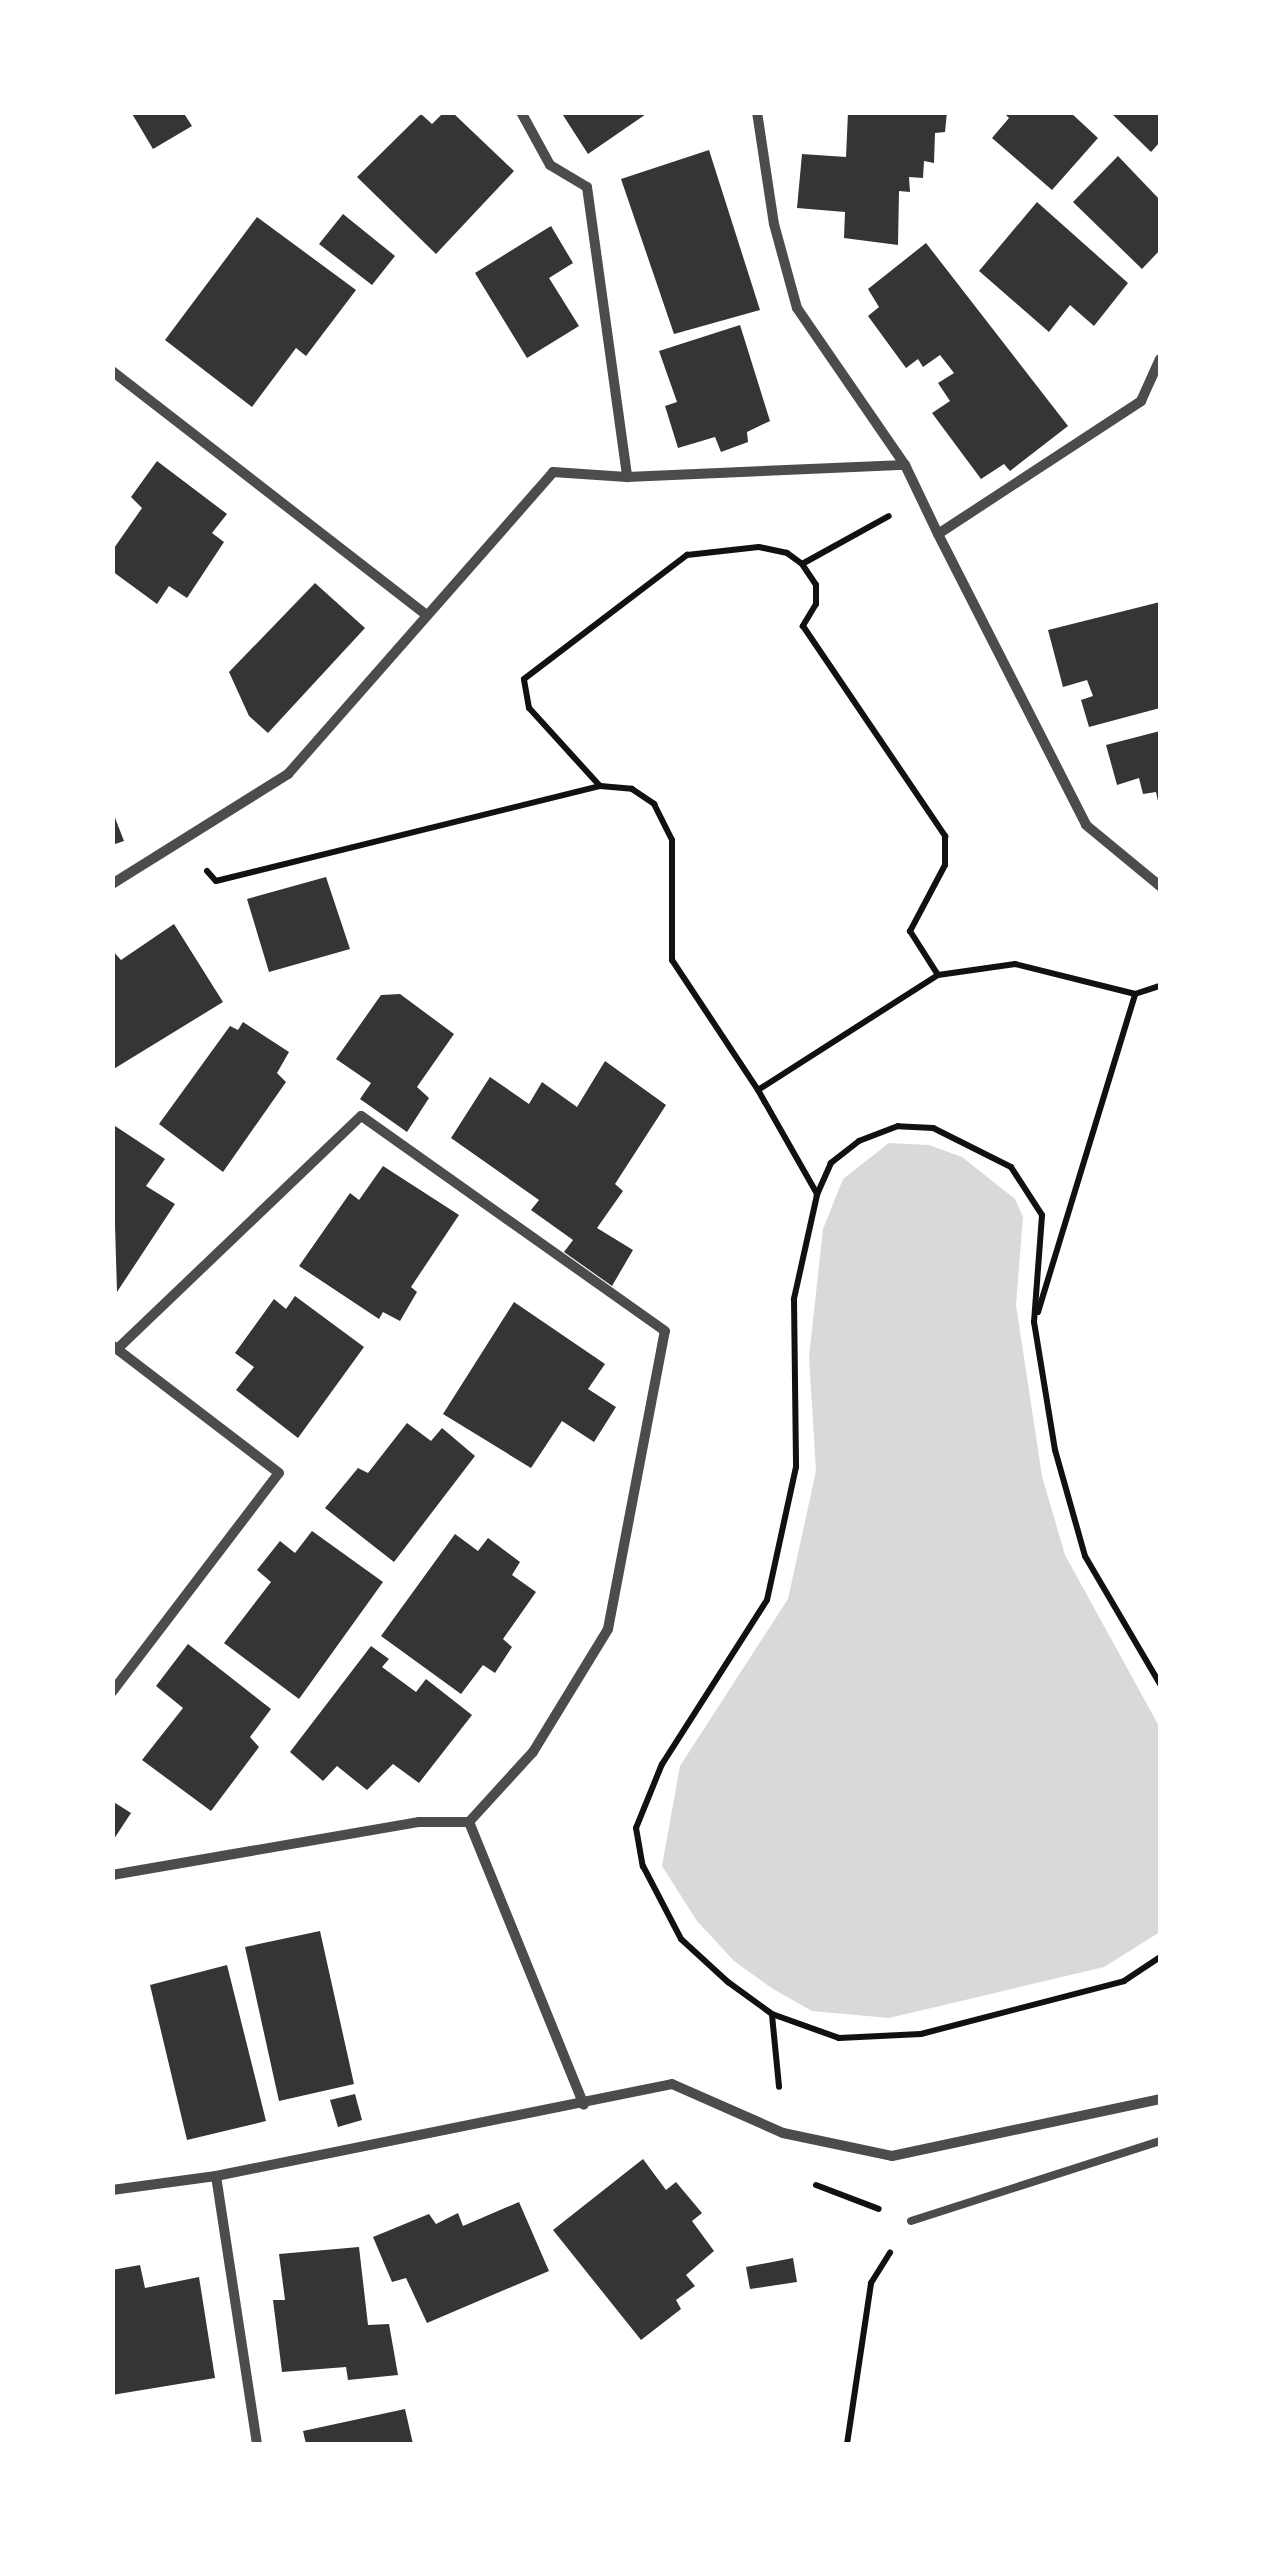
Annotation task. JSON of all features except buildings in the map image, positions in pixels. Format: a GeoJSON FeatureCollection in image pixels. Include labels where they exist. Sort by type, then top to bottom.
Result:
{"type":"FeatureCollection","features":[{"type":"Feature","properties":{"kind":"street"},"geometry":{"type":"LineString","coordinates":[[521,112],[550,164],[587,186],[627,477]]}},
{"type":"Feature","properties":{"kind":"street"},"geometry":{"type":"LineString","coordinates":[[757,112],[774,224],[797,308],[923,497],[938,534],[1086,824],[1160,886]]}},
{"type":"Feature","properties":{"kind":"street"},"geometry":{"type":"LineString","coordinates":[[938,534],[1140,401],[1160,359]]}},
{"type":"Feature","properties":{"kind":"street"},"geometry":{"type":"LineString","coordinates":[[112,370],[425,614]]}},
{"type":"Feature","properties":{"kind":"street"},"geometry":{"type":"LineString","coordinates":[[112,884],[178,839],[288,774],[553,472],[627,477],[905,465]]}},
{"type":"Feature","properties":{"kind":"street"},"geometry":{"type":"LineString","coordinates":[[112,1692],[280,1474],[115,1347],[360,1116],[665,1331],[608,1629],[534,1752],[470,1822],[419,1822],[112,1874]]}},
{"type":"Feature","properties":{"kind":"street"},"geometry":{"type":"LineString","coordinates":[[470,1822],[584,2105]]}},
{"type":"Feature","properties":{"kind":"street"},"geometry":{"type":"LineString","coordinates":[[112,2190],[216,2176],[584,2105],[672,2084],[782,2133],[892,2156],[1160,2099]]}},
{"type":"Feature","properties":{"kind":"street"},"geometry":{"type":"LineString","coordinates":[[216,2176],[257,2444]]}},
{"type":"Feature","properties":{"kind":"lane"},"geometry":{"type":"LineString","coordinates":[[911,2221],[1160,2142]]}},
{"type":"Feature","properties":{"kind":"path"},"geometry":{"type":"LineString","coordinates":[[802,564],[923,497]]}},
{"type":"Feature","properties":{"kind":"path"},"geometry":{"type":"LineString","coordinates":[[600,786],[529,708],[524,679],[687,555],[758,547],[787,552],[802,564],[816,585],[816,604],[803,626],[944,836],[944,865],[910,931],[938,975]]}},
{"type":"Feature","properties":{"kind":"path"},"geometry":{"type":"LineString","coordinates":[[178,839],[216,881],[600,786],[632,789],[654,804],[672,840],[672,960],[758,1090],[817,1196]]}},
{"type":"Feature","properties":{"kind":"path"},"geometry":{"type":"LineString","coordinates":[[758,1090],[938,975],[1015,964],[1135,994],[1160,986]]}},
{"type":"Feature","properties":{"kind":"path"},"geometry":{"type":"LineString","coordinates":[[1034,1322],[1135,994]]}},
{"type":"Feature","properties":{"kind":"path"},"geometry":{"type":"LineString","coordinates":[[1160,1684],[1085,1556],[1055,1450],[1034,1322],[1042,1215],[1011,1167],[934,1128],[898,1126],[860,1142],[832,1163],[817,1196],[794,1299],[796,1467],[767,1600],[662,1764],[636,1828],[655,1896],[681,1939],[728,1982],[772,2014],[839,2038],[921,2034],[1124,1981],[1160,1958]]}},
{"type":"Feature","properties":{"kind":"path"},"geometry":{"type":"LineString","coordinates":[[847,2444],[871,2283],[911,2221]]}},
{"type":"Feature","properties":{"kind":"shaded area"},"geometry":{"type":"Polygon","coordinates":[[[889,1143],[929,1145],[962,1157],[1015,1199],[1023,1217],[1016,1305],[1042,1476],[1065,1555],[1160,1728],[1160,1932],[1104,1967],[889,2018],[812,2011],[773,1989],[734,1961],[697,1921],[662,1866],[680,1766],[788,1599],[816,1471],[809,1357],[823,1229],[843,1179],[889,1143]]]}}]}
